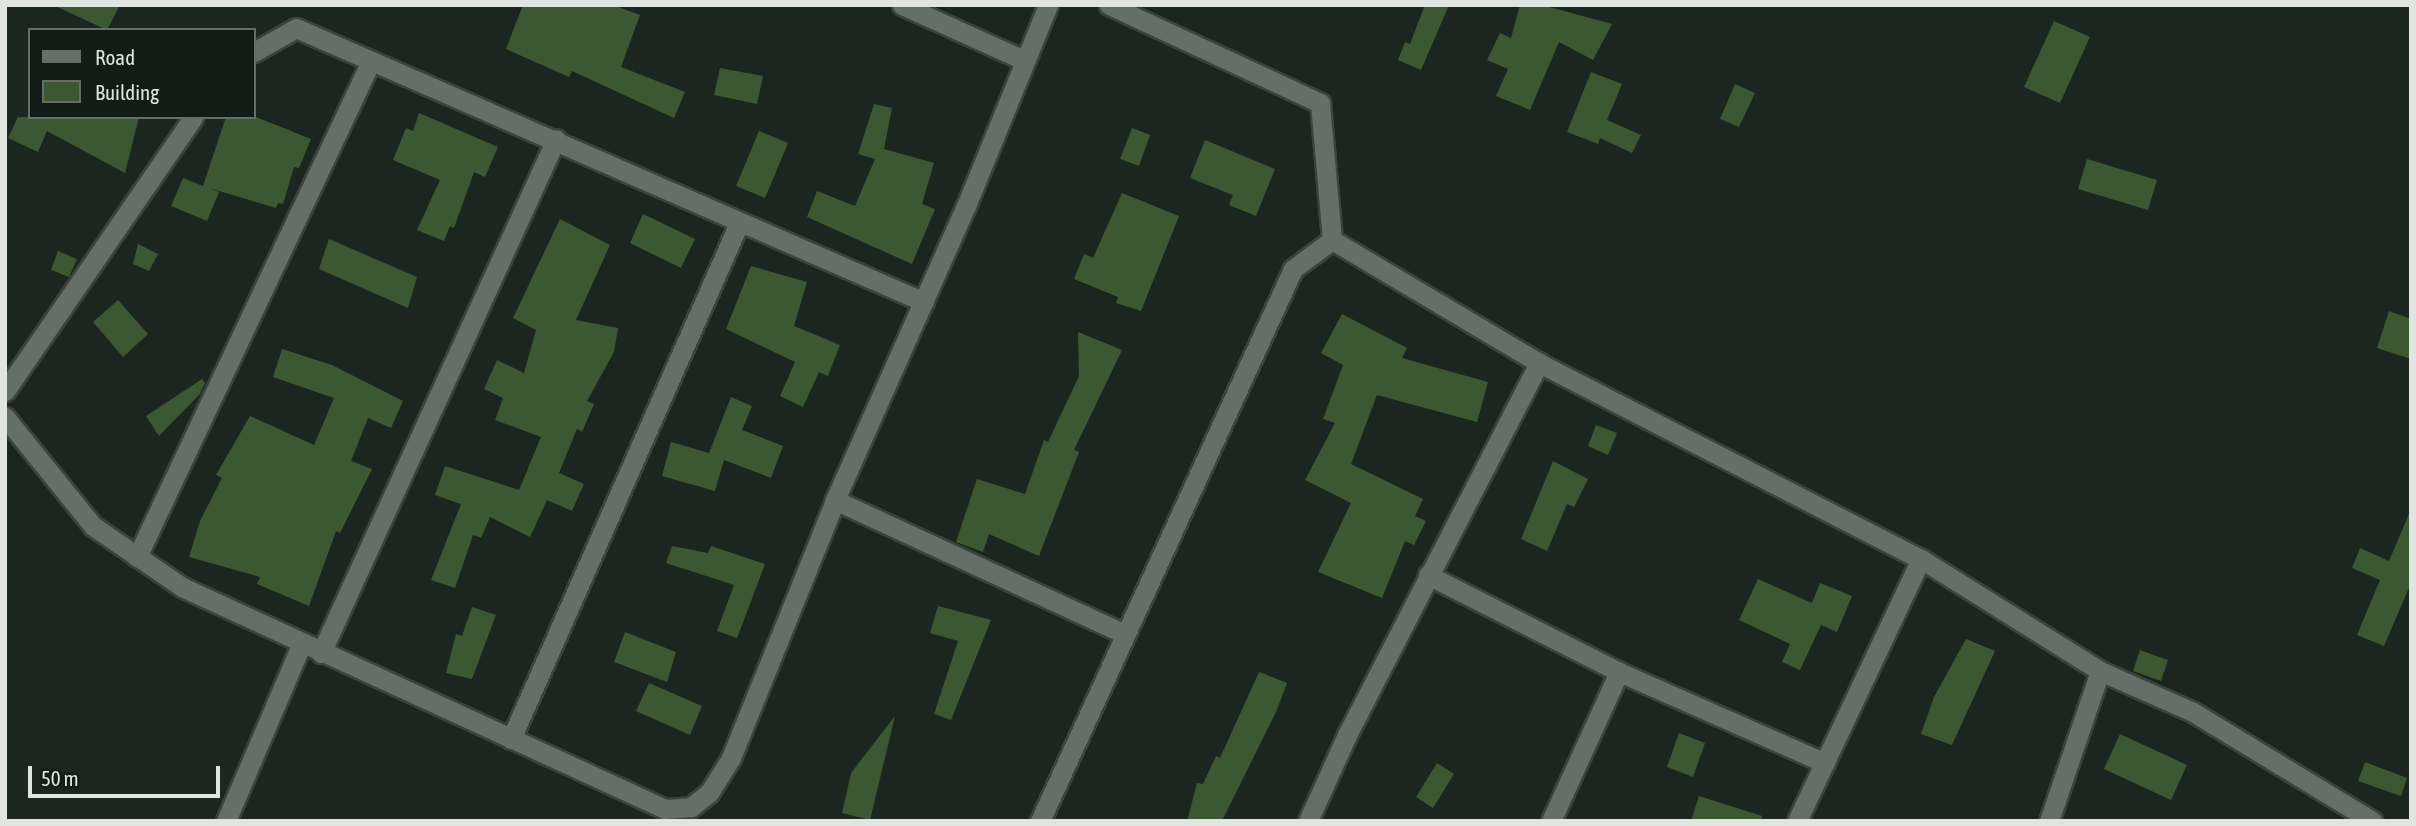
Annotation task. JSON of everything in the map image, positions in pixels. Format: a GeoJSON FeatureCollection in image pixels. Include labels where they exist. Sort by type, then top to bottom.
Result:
{"type":"FeatureCollection","features":[{"type":"Feature","properties":{"kind":"street"},"geometry":{"type":"LineString","coordinates":[[902,5],[1024,60]]}},
{"type":"Feature","properties":{"kind":"street"},"geometry":{"type":"LineString","coordinates":[[5,417],[93,526],[136,557],[220,608],[666,809],[683,810],[699,803],[731,758],[835,500],[924,302],[1048,5]]}},
{"type":"Feature","properties":{"kind":"street"},"geometry":{"type":"LineString","coordinates":[[1109,5],[1320,103],[1332,240]]}},
{"type":"Feature","properties":{"kind":"street"},"geometry":{"type":"LineString","coordinates":[[256,51],[296,28],[556,139],[739,223],[924,302]]}},
{"type":"Feature","properties":{"kind":"street"},"geometry":{"type":"LineString","coordinates":[[136,557],[371,61]]}},
{"type":"Feature","properties":{"kind":"street"},"geometry":{"type":"LineString","coordinates":[[5,391],[192,119]]}},
{"type":"Feature","properties":{"kind":"street"},"geometry":{"type":"LineString","coordinates":[[321,653],[556,139]]}},
{"type":"Feature","properties":{"kind":"street"},"geometry":{"type":"LineString","coordinates":[[511,739],[739,223]]}},
{"type":"Feature","properties":{"kind":"street"},"geometry":{"type":"LineString","coordinates":[[1332,240],[1539,363],[1922,559],[2100,671],[2193,712],[2372,821]]}},
{"type":"Feature","properties":{"kind":"street"},"geometry":{"type":"LineString","coordinates":[[1040,821],[1293,269],[1332,240]]}},
{"type":"Feature","properties":{"kind":"street"},"geometry":{"type":"LineString","coordinates":[[1308,821],[1428,575],[1539,363]]}},
{"type":"Feature","properties":{"kind":"street"},"geometry":{"type":"LineString","coordinates":[[835,500],[1125,634]]}},
{"type":"Feature","properties":{"kind":"street"},"geometry":{"type":"LineString","coordinates":[[1797,821],[1922,559]]}},
{"type":"Feature","properties":{"kind":"street"},"geometry":{"type":"LineString","coordinates":[[1428,575],[1619,672],[1825,763]]}},
{"type":"Feature","properties":{"kind":"street"},"geometry":{"type":"LineString","coordinates":[[226,821],[301,645]]}},
{"type":"Feature","properties":{"kind":"street"},"geometry":{"type":"LineString","coordinates":[[2049,821],[2100,671]]}},
{"type":"Feature","properties":{"kind":"street"},"geometry":{"type":"LineString","coordinates":[[1551,821],[1619,672]]}},
{"type":"Feature","properties":{"kind":"building"},"geometry":{"type":"Polygon","coordinates":[[[53,5],[120,5],[108,28],[53,5]]]}},
{"type":"Feature","properties":{"kind":"building"},"geometry":{"type":"Polygon","coordinates":[[[523,5],[613,5],[640,15],[621,67],[685,92],[674,118],[572,71],[569,77],[506,49],[523,5]]]}},
{"type":"Feature","properties":{"kind":"building"},"geometry":{"type":"Polygon","coordinates":[[[1425,5],[1449,5],[1421,70],[1398,60],[1405,42],[1410,44],[1425,5]]]}},
{"type":"Feature","properties":{"kind":"building"},"geometry":{"type":"Polygon","coordinates":[[[1520,5],[1542,5],[1612,24],[1593,60],[1559,42],[1530,110],[1496,96],[1508,69],[1487,60],[1500,33],[1511,38],[1520,5]]]}},
{"type":"Feature","properties":{"kind":"building"},"geometry":{"type":"Polygon","coordinates":[[[2054,21],[2090,37],[2060,103],[2024,87],[2054,21]]]}},
{"type":"Feature","properties":{"kind":"building"},"geometry":{"type":"Polygon","coordinates":[[[720,68],[763,76],[757,104],[714,95],[720,68]]]}},
{"type":"Feature","properties":{"kind":"building"},"geometry":{"type":"Polygon","coordinates":[[[1591,72],[1622,84],[1607,120],[1641,135],[1632,153],[1600,138],[1598,144],[1567,132],[1591,72]]]}},
{"type":"Feature","properties":{"kind":"building"},"geometry":{"type":"Polygon","coordinates":[[[1735,84],[1755,93],[1739,127],[1720,119],[1735,84]]]}},
{"type":"Feature","properties":{"kind":"building"},"geometry":{"type":"Polygon","coordinates":[[[874,104],[892,108],[884,149],[934,163],[922,204],[935,209],[912,264],[807,217],[817,191],[855,206],[875,159],[858,154],[874,104]]]}},
{"type":"Feature","properties":{"kind":"building"},"geometry":{"type":"Polygon","coordinates":[[[419,113],[498,147],[485,177],[474,172],[454,228],[450,226],[444,241],[417,230],[440,180],[393,160],[406,128],[413,131],[419,113]]]}},
{"type":"Feature","properties":{"kind":"building"},"geometry":{"type":"Polygon","coordinates":[[[18,117],[138,119],[125,173],[47,131],[38,152],[8,138],[18,117]]]}},
{"type":"Feature","properties":{"kind":"building"},"geometry":{"type":"Polygon","coordinates":[[[256,117],[311,139],[299,168],[294,167],[283,204],[278,203],[276,208],[209,188],[219,192],[207,221],[171,206],[183,178],[203,186],[225,119],[256,117]]]}},
{"type":"Feature","properties":{"kind":"building"},"geometry":{"type":"Polygon","coordinates":[[[1132,128],[1150,135],[1139,166],[1120,159],[1132,128]]]}},
{"type":"Feature","properties":{"kind":"building"},"geometry":{"type":"Polygon","coordinates":[[[759,131],[788,143],[765,198],[736,186],[759,131]]]}},
{"type":"Feature","properties":{"kind":"building"},"geometry":{"type":"Polygon","coordinates":[[[1205,140],[1275,169],[1256,216],[1229,205],[1233,195],[1190,178],[1205,140]]]}},
{"type":"Feature","properties":{"kind":"building"},"geometry":{"type":"Polygon","coordinates":[[[2087,159],[2157,180],[2148,210],[2078,189],[2087,159]]]}},
{"type":"Feature","properties":{"kind":"building"},"geometry":{"type":"Polygon","coordinates":[[[1122,193],[1179,216],[1141,311],[1116,303],[1118,297],[1074,279],[1084,254],[1093,258],[1122,193]]]}},
{"type":"Feature","properties":{"kind":"building"},"geometry":{"type":"Polygon","coordinates":[[[643,214],[695,239],[681,268],[630,243],[643,214]]]}},
{"type":"Feature","properties":{"kind":"building"},"geometry":{"type":"Polygon","coordinates":[[[560,219],[610,245],[576,320],[618,328],[614,352],[587,401],[594,404],[582,432],[577,429],[559,473],[584,484],[572,511],[547,500],[530,537],[490,517],[481,538],[473,535],[455,588],[431,580],[461,504],[435,495],[445,466],[519,490],[541,437],[495,420],[503,398],[484,389],[497,360],[524,373],[536,330],[513,318],[560,219]]]}},
{"type":"Feature","properties":{"kind":"building"},"geometry":{"type":"Polygon","coordinates":[[[329,239],[417,277],[408,308],[319,269],[329,239]]]}},
{"type":"Feature","properties":{"kind":"building"},"geometry":{"type":"Polygon","coordinates":[[[138,244],[158,254],[149,271],[133,264],[138,244]]]}},
{"type":"Feature","properties":{"kind":"building"},"geometry":{"type":"Polygon","coordinates":[[[58,251],[77,259],[69,277],[51,270],[58,251]]]}},
{"type":"Feature","properties":{"kind":"building"},"geometry":{"type":"Polygon","coordinates":[[[751,266],[807,282],[794,326],[840,345],[828,376],[819,372],[803,407],[780,396],[795,362],[726,329],[751,266]]]}},
{"type":"Feature","properties":{"kind":"building"},"geometry":{"type":"Polygon","coordinates":[[[118,300],[148,334],[123,357],[93,322],[118,300]]]}},
{"type":"Feature","properties":{"kind":"building"},"geometry":{"type":"Polygon","coordinates":[[[2389,311],[2411,319],[2411,359],[2377,348],[2389,311]]]}},
{"type":"Feature","properties":{"kind":"building"},"geometry":{"type":"Polygon","coordinates":[[[1342,314],[1407,348],[1402,358],[1488,382],[1477,422],[1377,395],[1351,464],[1423,499],[1415,516],[1426,521],[1414,545],[1405,541],[1382,598],[1318,572],[1351,503],[1305,480],[1335,423],[1323,419],[1343,365],[1321,353],[1342,314]]]}},
{"type":"Feature","properties":{"kind":"building"},"geometry":{"type":"Polygon","coordinates":[[[1078,332],[1122,350],[1074,450],[1079,452],[1039,556],[989,534],[983,552],[956,542],[977,479],[1025,494],[1044,440],[1048,442],[1079,376],[1078,332]]]}},
{"type":"Feature","properties":{"kind":"building"},"geometry":{"type":"Polygon","coordinates":[[[282,349],[332,365],[403,401],[391,428],[368,418],[351,461],[372,469],[340,533],[336,531],[309,606],[257,584],[260,577],[189,557],[200,521],[222,478],[216,475],[250,416],[314,445],[334,398],[273,377],[282,349]]]}},
{"type":"Feature","properties":{"kind":"building"},"geometry":{"type":"Polygon","coordinates":[[[202,379],[205,383],[200,394],[159,436],[146,416],[202,379]]]}},
{"type":"Feature","properties":{"kind":"building"},"geometry":{"type":"Polygon","coordinates":[[[731,397],[752,406],[742,430],[783,446],[771,478],[724,460],[715,491],[662,476],[671,442],[709,453],[731,397]]]}},
{"type":"Feature","properties":{"kind":"building"},"geometry":{"type":"Polygon","coordinates":[[[1596,425],[1617,433],[1608,455],[1588,446],[1596,425]]]}},
{"type":"Feature","properties":{"kind":"building"},"geometry":{"type":"Polygon","coordinates":[[[1553,461],[1588,479],[1574,507],[1567,504],[1547,551],[1521,539],[1553,461]]]}},
{"type":"Feature","properties":{"kind":"building"},"geometry":{"type":"Polygon","coordinates":[[[2411,509],[2411,583],[2384,646],[2357,635],[2380,580],[2352,568],[2360,548],[2389,561],[2411,509]]]}},
{"type":"Feature","properties":{"kind":"building"},"geometry":{"type":"Polygon","coordinates":[[[672,546],[708,553],[711,546],[765,564],[737,638],[717,631],[734,585],[666,563],[672,546]]]}},
{"type":"Feature","properties":{"kind":"building"},"geometry":{"type":"Polygon","coordinates":[[[1758,579],[1812,603],[1820,583],[1852,596],[1837,632],[1821,625],[1800,670],[1782,662],[1790,644],[1739,620],[1758,579]]]}},
{"type":"Feature","properties":{"kind":"building"},"geometry":{"type":"Polygon","coordinates":[[[938,606],[991,620],[951,720],[934,714],[958,641],[930,633],[938,606]]]}},
{"type":"Feature","properties":{"kind":"building"},"geometry":{"type":"Polygon","coordinates":[[[472,607],[496,615],[472,679],[446,673],[456,634],[462,636],[472,607]]]}},
{"type":"Feature","properties":{"kind":"building"},"geometry":{"type":"Polygon","coordinates":[[[625,632],[676,652],[667,682],[614,662],[625,632]]]}},
{"type":"Feature","properties":{"kind":"building"},"geometry":{"type":"Polygon","coordinates":[[[1966,639],[1995,651],[1952,745],[1921,734],[1934,697],[1966,639]]]}},
{"type":"Feature","properties":{"kind":"building"},"geometry":{"type":"Polygon","coordinates":[[[2140,650],[2168,660],[2161,681],[2133,671],[2140,650]]]}},
{"type":"Feature","properties":{"kind":"building"},"geometry":{"type":"Polygon","coordinates":[[[1259,672],[1287,683],[1276,712],[1222,821],[1187,821],[1197,783],[1203,784],[1216,756],[1220,758],[1259,672]]]}},
{"type":"Feature","properties":{"kind":"building"},"geometry":{"type":"Polygon","coordinates":[[[649,683],[702,706],[690,735],[636,711],[649,683]]]}},
{"type":"Feature","properties":{"kind":"building"},"geometry":{"type":"Polygon","coordinates":[[[895,716],[870,820],[842,813],[851,773],[895,716]]]}},
{"type":"Feature","properties":{"kind":"building"},"geometry":{"type":"Polygon","coordinates":[[[1679,733],[1705,743],[1693,777],[1667,767],[1679,733]]]}},
{"type":"Feature","properties":{"kind":"building"},"geometry":{"type":"Polygon","coordinates":[[[2120,734],[2187,765],[2171,800],[2104,769],[2120,734]]]}},
{"type":"Feature","properties":{"kind":"building"},"geometry":{"type":"Polygon","coordinates":[[[2365,762],[2407,778],[2401,796],[2358,781],[2365,762]]]}},
{"type":"Feature","properties":{"kind":"building"},"geometry":{"type":"Polygon","coordinates":[[[1437,763],[1454,774],[1433,808],[1416,797],[1437,763]]]}},
{"type":"Feature","properties":{"kind":"building"},"geometry":{"type":"Polygon","coordinates":[[[1699,796],[1762,816],[1761,821],[1691,821],[1699,796]]]}}]}
